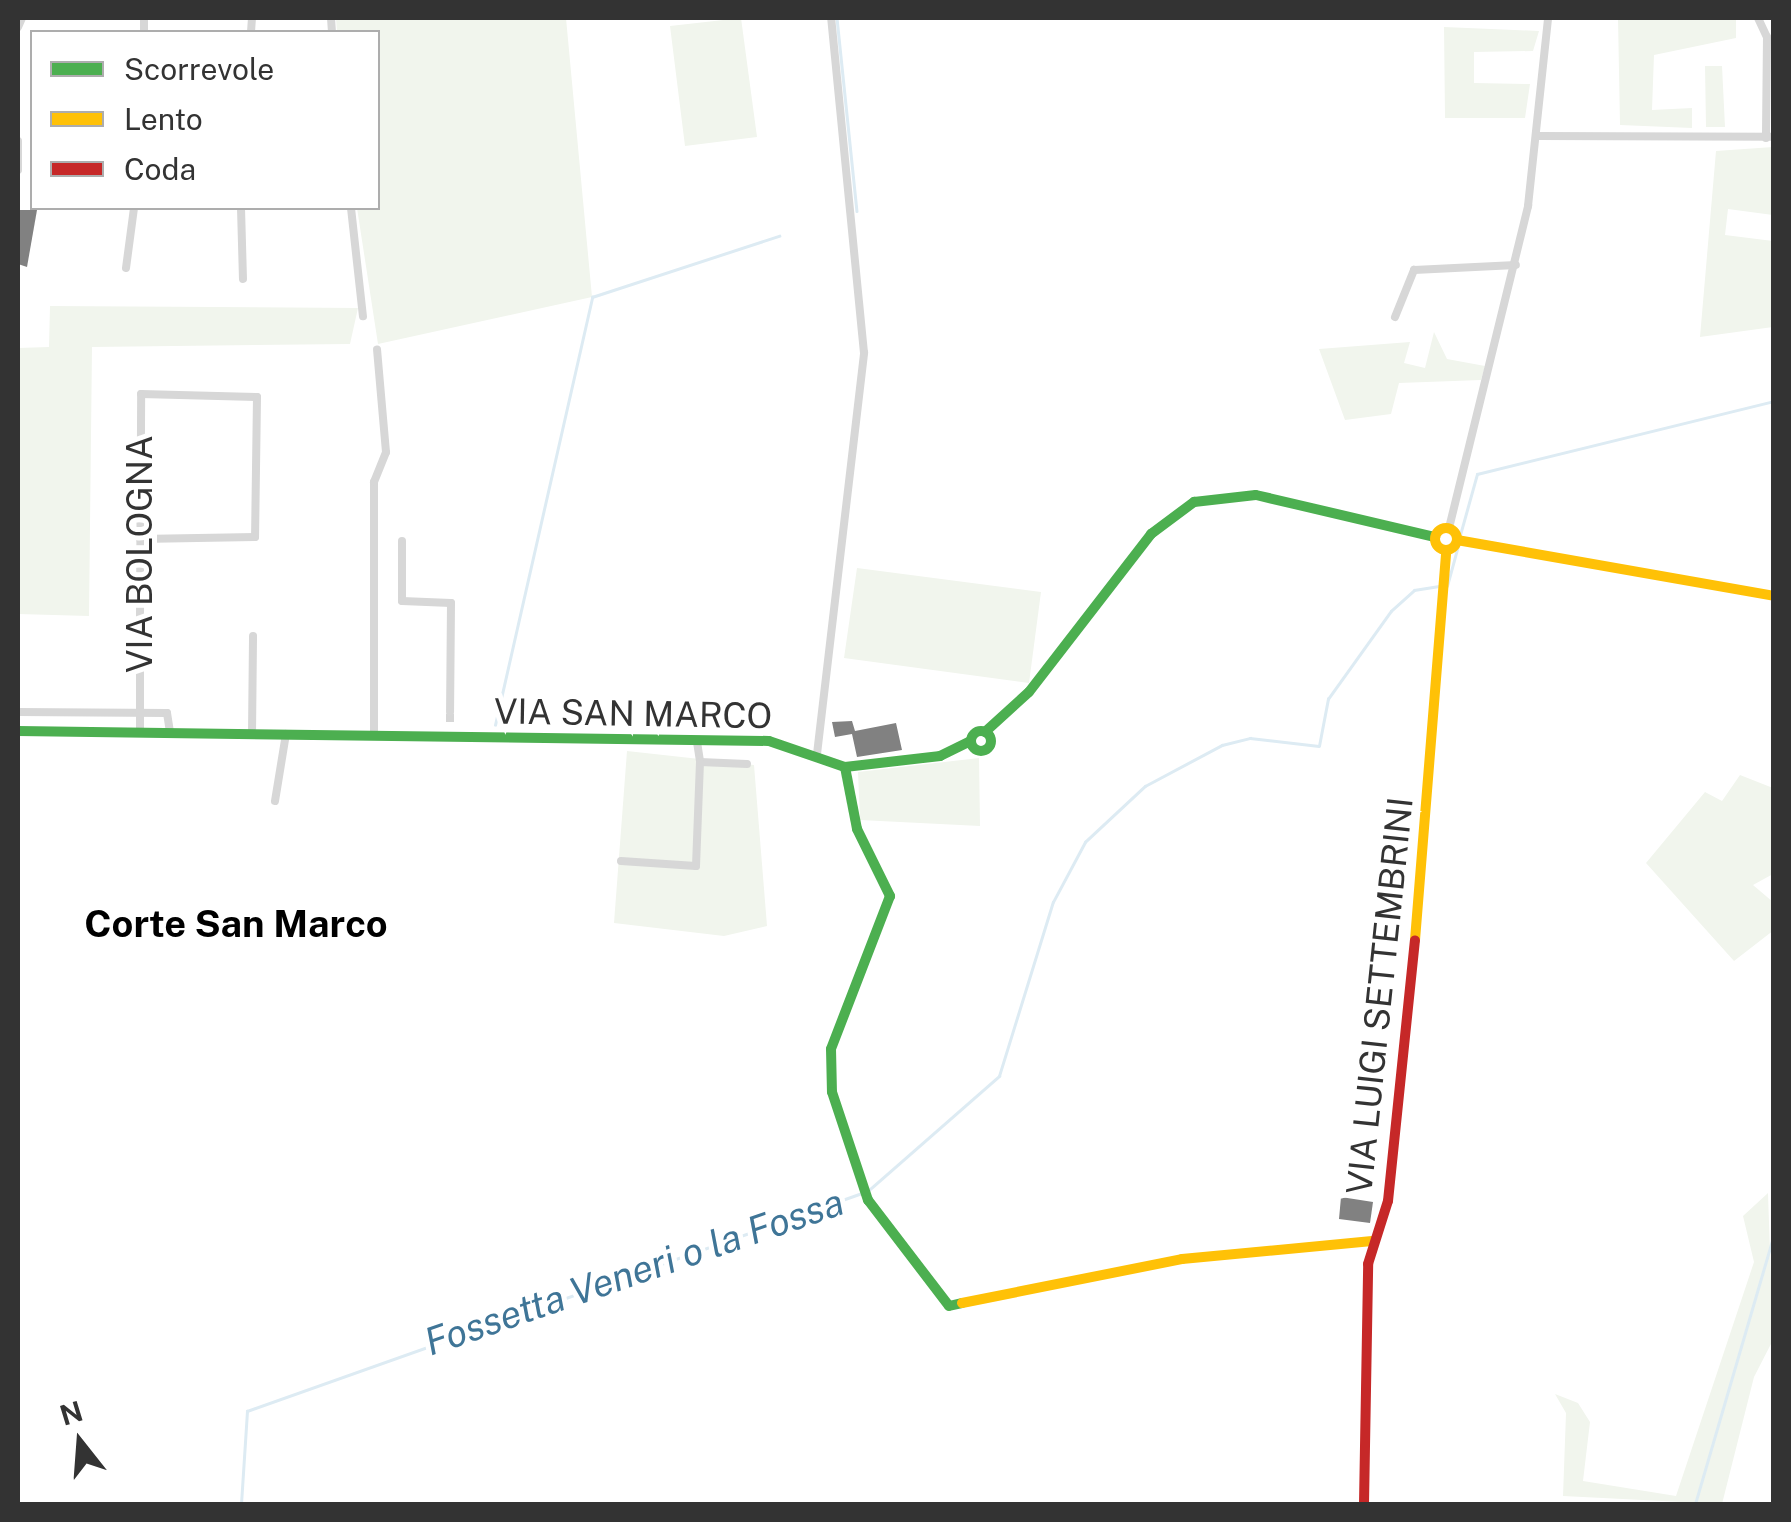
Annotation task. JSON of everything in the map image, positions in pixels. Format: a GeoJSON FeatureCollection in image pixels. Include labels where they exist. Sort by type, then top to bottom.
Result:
{"type":"FeatureCollection","features":[{"type":"Feature","properties":{"kind":"street"},"geometry":{"type":"LineString","coordinates":[[18,26],[22,18]]}},
{"type":"Feature","properties":{"kind":"street"},"geometry":{"type":"LineString","coordinates":[[817,754],[864,353],[831,18]]}},
{"type":"Feature","properties":{"kind":"street"},"geometry":{"type":"LineString","coordinates":[[1435,537],[1448,528],[1516,264],[1538,136],[1548,18]]}},
{"type":"Feature","properties":{"kind":"street"},"geometry":{"type":"LineString","coordinates":[[1538,136],[1770,138],[1767,37],[1758,18]]}},
{"type":"Feature","properties":{"kind":"street"},"geometry":{"type":"LineString","coordinates":[[18,140],[18,170]]}},
{"type":"Feature","properties":{"kind":"street"},"geometry":{"type":"LineString","coordinates":[[126,268],[134,210]]}},
{"type":"Feature","properties":{"kind":"street"},"geometry":{"type":"LineString","coordinates":[[241,210],[244,280]]}},
{"type":"Feature","properties":{"kind":"street"},"geometry":{"type":"LineString","coordinates":[[351,210],[362,316]]}},
{"type":"Feature","properties":{"kind":"street"},"geometry":{"type":"LineString","coordinates":[[1395,317],[1414,270],[1516,264]]}},
{"type":"Feature","properties":{"kind":"street"},"geometry":{"type":"LineString","coordinates":[[374,736],[374,482],[386,452],[376,349]]}},
{"type":"Feature","properties":{"kind":"street","name":"VIA BOLOGNA"},"geometry":{"type":"LineString","coordinates":[[140,539],[255,537],[257,397],[141,394],[140,539],[140,732]]}},
{"type":"Feature","properties":{"kind":"street"},"geometry":{"type":"LineString","coordinates":[[1372,1241],[1182,1259],[949,1306],[868,1200],[832,1092],[831,1048],[890,896],[857,829],[846,767],[940,756],[974,746],[988,736],[1151,534],[1194,502],[1256,496],[1435,537],[1446,551],[1460,540]]}},
{"type":"Feature","properties":{"kind":"street"},"geometry":{"type":"LineString","coordinates":[[1448,528],[1460,540],[1774,596]]}},
{"type":"Feature","properties":{"kind":"street"},"geometry":{"type":"LineString","coordinates":[[402,541],[402,601],[451,603],[450,712]]}},
{"type":"Feature","properties":{"kind":"street","name":"VIA LUIGI SETTEMBRINI"},"geometry":{"type":"LineString","coordinates":[[1364,1504],[1372,1241],[1388,1201],[1404,1086],[1446,551]]}},
{"type":"Feature","properties":{"kind":"street"},"geometry":{"type":"LineString","coordinates":[[252,734],[253,636]]}},
{"type":"Feature","properties":{"kind":"street","name":"VIA BOLOGNA"},"geometry":{"type":"LineString","coordinates":[[18,712],[169,714],[170,733]]}},
{"type":"Feature","properties":{"kind":"street"},"geometry":{"type":"LineString","coordinates":[[450,722],[450,738]]}},
{"type":"Feature","properties":{"kind":"street","name":"VIA SAN MARCO"},"geometry":{"type":"LineString","coordinates":[[18,731],[782,742],[846,767]]}},
{"type":"Feature","properties":{"kind":"street"},"geometry":{"type":"LineString","coordinates":[[275,801],[286,734]]}},
{"type":"Feature","properties":{"kind":"street"},"geometry":{"type":"LineString","coordinates":[[974,746],[988,736]]}},
{"type":"Feature","properties":{"kind":"street"},"geometry":{"type":"LineString","coordinates":[[621,861],[696,866],[700,762],[697,742]]}},
{"type":"Feature","properties":{"kind":"street"},"geometry":{"type":"LineString","coordinates":[[700,762],[747,764]]}},
{"type":"Feature","properties":{"kind":"shaded area"},"geometry":{"type":"Polygon","coordinates":[[[336,18],[566,18],[592,297],[378,344],[357,210],[380,210],[380,30],[337,30],[336,18]]]}},
{"type":"Feature","properties":{"kind":"shaded area"},"geometry":{"type":"Polygon","coordinates":[[[741,18],[757,137],[685,146],[670,26],[741,18]]]}},
{"type":"Feature","properties":{"kind":"shaded area"},"geometry":{"type":"Polygon","coordinates":[[[1618,18],[1736,18],[1736,38],[1654,55],[1652,110],[1692,108],[1692,128],[1620,125],[1618,18]]]}},
{"type":"Feature","properties":{"kind":"shaded area"},"geometry":{"type":"Polygon","coordinates":[[[1444,27],[1539,31],[1533,51],[1474,52],[1474,83],[1530,84],[1525,118],[1445,118],[1444,27]]]}},
{"type":"Feature","properties":{"kind":"shaded area"},"geometry":{"type":"Polygon","coordinates":[[[1705,66],[1722,66],[1725,127],[1706,127],[1705,66]]]}},
{"type":"Feature","properties":{"kind":"shaded area"},"geometry":{"type":"Polygon","coordinates":[[[1773,147],[1773,215],[1728,209],[1725,235],[1773,241],[1773,327],[1700,337],[1716,151],[1773,147]]]}},
{"type":"Feature","properties":{"kind":"shaded area"},"geometry":{"type":"Polygon","coordinates":[[[50,306],[358,308],[350,344],[92,347],[89,616],[18,614],[18,348],[49,347],[50,306]]]}},
{"type":"Feature","properties":{"kind":"shaded area"},"geometry":{"type":"Polygon","coordinates":[[[1434,332],[1447,359],[1485,366],[1481,380],[1399,383],[1391,414],[1345,420],[1319,349],[1410,342],[1404,363],[1425,368],[1434,332]]]}},
{"type":"Feature","properties":{"kind":"shaded area"},"geometry":{"type":"Polygon","coordinates":[[[857,568],[1041,592],[1029,683],[844,658],[857,568]]]}},
{"type":"Feature","properties":{"kind":"shaded area"},"geometry":{"type":"Polygon","coordinates":[[[627,751],[754,765],[767,926],[724,936],[614,923],[627,751]]]}},
{"type":"Feature","properties":{"kind":"shaded area"},"geometry":{"type":"Polygon","coordinates":[[[979,758],[980,826],[860,820],[858,772],[979,758]]]}},
{"type":"Feature","properties":{"kind":"shaded area"},"geometry":{"type":"Polygon","coordinates":[[[1740,775],[1773,788],[1773,874],[1753,885],[1773,902],[1774,930],[1734,961],[1646,863],[1705,792],[1722,801],[1740,775]]]}},
{"type":"Feature","properties":{"kind":"shaded area"},"geometry":{"type":"Polygon","coordinates":[[[1768,1193],[1773,1340],[1754,1377],[1722,1504],[1563,1496],[1566,1413],[1555,1394],[1578,1403],[1590,1422],[1583,1481],[1676,1496],[1754,1262],[1743,1216],[1768,1193]]]}},
{"type":"Feature","properties":{"kind":"building"},"geometry":{"type":"Polygon","coordinates":[[[18,210],[37,210],[27,267],[18,264],[18,210]]]}},
{"type":"Feature","properties":{"kind":"building"},"geometry":{"type":"Polygon","coordinates":[[[852,721],[855,731],[896,723],[902,750],[857,757],[852,734],[835,737],[832,722],[852,721]]]}},
{"type":"Feature","properties":{"kind":"building"},"geometry":{"type":"Polygon","coordinates":[[[1341,1197],[1373,1202],[1370,1223],[1339,1219],[1341,1197]]]}},
{"type":"Feature","properties":{"kind":"waterway"},"geometry":{"type":"LineString","coordinates":[[837,18],[857,211]]}},
{"type":"Feature","properties":{"kind":"waterway"},"geometry":{"type":"LineString","coordinates":[[495,725],[592,297],[779,236]]}},
{"type":"Feature","properties":{"kind":"waterway","name":"Fossetta Veneri o la Fossa"},"geometry":{"type":"LineString","coordinates":[[1460,535],[1477,474],[1774,401]]}},
{"type":"Feature","properties":{"kind":"waterway","name":"Fossetta Veneri o la Fossa"},"geometry":{"type":"LineString","coordinates":[[1447,586],[1459,542]]}},
{"type":"Feature","properties":{"kind":"waterway","name":"Fossetta Veneri o la Fossa"},"geometry":{"type":"LineString","coordinates":[[869,1190],[999,1076],[1053,902],[1085,842],[1145,786],[1222,745],[1250,738],[1319,746],[1328,699],[1391,611],[1414,590],[1439,586]]}},
{"type":"Feature","properties":{"kind":"waterway","name":"Fossetta Veneri o la Fossa"},"geometry":{"type":"LineString","coordinates":[[241,1504],[247,1411],[862,1193]]}},
{"type":"Feature","properties":{"kind":"waterway"},"geometry":{"type":"LineString","coordinates":[[1695,1504],[1774,1233]]}},
{"type":"Feature","properties":{"kind":"tunnel"},"geometry":{"type":"LineString","coordinates":[[450,712],[450,722]]}},
{"type":"Feature","properties":{"kind":"traffic: fast"},"geometry":{"type":"LineString","coordinates":[[985,732],[1029,692],[1151,534],[1194,502],[1256,495],[1435,537]]}},
{"type":"Feature","properties":{"kind":"traffic: fast"},"geometry":{"type":"LineString","coordinates":[[18,731],[769,741],[845,767],[940,756],[971,741]]}},
{"type":"Feature","properties":{"kind":"traffic: fast"},"geometry":{"type":"LineString","coordinates":[[981,731],[991,741],[981,751],[971,741],[981,731]]}},
{"type":"Feature","properties":{"kind":"traffic: fast"},"geometry":{"type":"LineString","coordinates":[[845,767],[857,829],[890,896],[831,1049],[832,1092],[868,1200],[949,1306],[962,1303]]}},
{"type":"Feature","properties":{"kind":"traffic: slow"},"geometry":{"type":"LineString","coordinates":[[1446,528],[1454,531],[1457,539],[1454,547],[1446,550],[1438,547],[1435,539],[1438,531],[1446,528]]}},
{"type":"Feature","properties":{"kind":"traffic: slow"},"geometry":{"type":"LineString","coordinates":[[1457,540],[1774,596]]}},
{"type":"Feature","properties":{"kind":"traffic: slow"},"geometry":{"type":"LineString","coordinates":[[1415,940],[1446,551]]}},
{"type":"Feature","properties":{"kind":"traffic: slow"},"geometry":{"type":"LineString","coordinates":[[962,1303],[1182,1259],[1372,1241]]}},
{"type":"Feature","properties":{"kind":"traffic: jam"},"geometry":{"type":"LineString","coordinates":[[1364,1504],[1368,1264],[1388,1201],[1415,940]]}},
{"type":"Feature","properties":{"kind":"district","name":"Corte San Marco"},"geometry":{"type":"Point","coordinates":[236,924]}}]}
